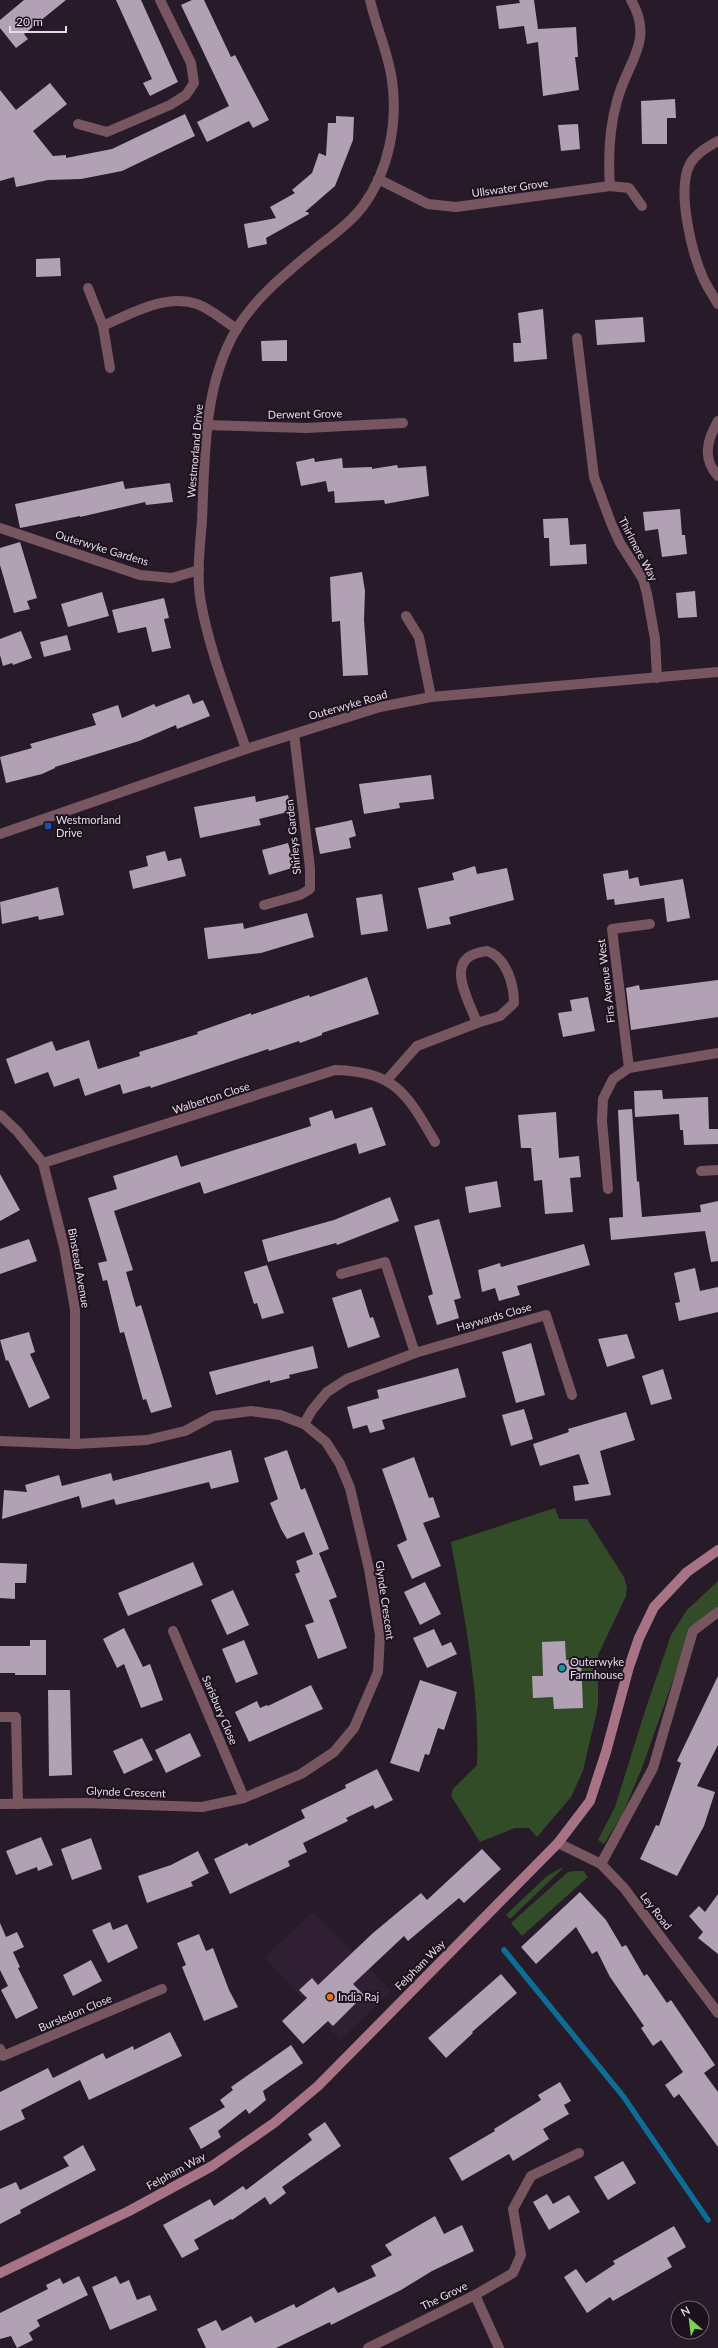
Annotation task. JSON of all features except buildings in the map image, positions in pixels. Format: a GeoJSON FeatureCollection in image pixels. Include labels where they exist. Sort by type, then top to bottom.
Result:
{"type":"FeatureCollection","features":[{"type":"Feature","properties":{"kind":"main road","name":"Felpham Way"},"geometry":{"type":"LineString","coordinates":[[0,2273],[129,2211],[212,2166],[274,2123],[318,2086],[558,1843],[590,1801],[606,1752],[629,1667],[639,1638],[654,1607],[688,1572],[718,1550]]}},
{"type":"Feature","properties":{"kind":"street"},"geometry":{"type":"LineString","coordinates":[[78,124],[107,132],[170,104],[186,95],[194,83],[191,63],[160,0]]}},
{"type":"Feature","properties":{"kind":"street","name":"Westmorland Drive"},"geometry":{"type":"LineString","coordinates":[[246,749],[215,657],[200,601],[199,570],[207,425],[214,387],[223,356],[237,329],[262,297],[291,269],[333,235],[363,206],[378,180],[388,152],[395,115],[392,79],[370,0]]}},
{"type":"Feature","properties":{"kind":"street"},"geometry":{"type":"LineString","coordinates":[[610,186],[608,156],[617,100],[640,39],[642,24],[631,0]]}},
{"type":"Feature","properties":{"kind":"street"},"geometry":{"type":"LineString","coordinates":[[718,141],[699,153],[690,163],[685,178],[685,205],[691,237],[704,279],[718,304]]}},
{"type":"Feature","properties":{"kind":"street","name":"Ullswater Grove"},"geometry":{"type":"LineString","coordinates":[[378,180],[428,204],[456,207],[610,186],[629,188],[642,206]]}},
{"type":"Feature","properties":{"kind":"street"},"geometry":{"type":"LineString","coordinates":[[88,288],[103,326],[110,368]]}},
{"type":"Feature","properties":{"kind":"street"},"geometry":{"type":"LineString","coordinates":[[103,326],[139,310],[175,301],[198,304],[237,329]]}},
{"type":"Feature","properties":{"kind":"street","name":"Thirlmere Way"},"geometry":{"type":"LineString","coordinates":[[577,338],[594,477],[620,543],[643,579],[655,639],[657,678]]}},
{"type":"Feature","properties":{"kind":"street"},"geometry":{"type":"LineString","coordinates":[[718,422],[708,442],[707,457],[712,470],[718,476]]}},
{"type":"Feature","properties":{"kind":"street","name":"Derwent Grove"},"geometry":{"type":"LineString","coordinates":[[207,425],[306,428],[403,423]]}},
{"type":"Feature","properties":{"kind":"street","name":"Outerwyke Gardens"},"geometry":{"type":"LineString","coordinates":[[0,528],[140,575],[172,578],[199,570]]}},
{"type":"Feature","properties":{"kind":"street"},"geometry":{"type":"LineString","coordinates":[[406,616],[419,637],[431,697]]}},
{"type":"Feature","properties":{"kind":"street","name":"Outerwyke Road"},"geometry":{"type":"LineString","coordinates":[[0,834],[246,749],[380,707],[431,697],[718,672]]}},
{"type":"Feature","properties":{"kind":"street","name":"Shirleys Garden"},"geometry":{"type":"LineString","coordinates":[[264,905],[300,895],[310,889],[310,868],[294,734]]}},
{"type":"Feature","properties":{"kind":"street","name":"Firs Avenue West"},"geometry":{"type":"LineString","coordinates":[[629,1068],[612,929],[650,924]]}},
{"type":"Feature","properties":{"kind":"street"},"geometry":{"type":"LineString","coordinates":[[387,1080],[417,1046],[477,1023],[500,1016],[514,1003],[512,985],[501,959],[495,953],[487,951],[478,952],[468,958],[462,968],[460,977],[477,1023]]}},
{"type":"Feature","properties":{"kind":"street"},"geometry":{"type":"LineString","coordinates":[[608,1189],[602,1121],[603,1099],[613,1079],[629,1068],[718,1053]]}},
{"type":"Feature","properties":{"kind":"street","name":"Walberton Close"},"geometry":{"type":"LineString","coordinates":[[43,1163],[335,1070],[359,1071],[387,1080],[411,1101],[435,1142]]}},
{"type":"Feature","properties":{"kind":"street","name":"Binstead Avenue"},"geometry":{"type":"LineString","coordinates":[[0,1115],[18,1131],[43,1163],[64,1247],[76,1309],[75,1444]]}},
{"type":"Feature","properties":{"kind":"street"},"geometry":{"type":"LineString","coordinates":[[701,1171],[718,1170]]}},
{"type":"Feature","properties":{"kind":"street"},"geometry":{"type":"LineString","coordinates":[[341,1274],[385,1262],[415,1353]]}},
{"type":"Feature","properties":{"kind":"street","name":"Haywards Close"},"geometry":{"type":"LineString","coordinates":[[304,1424],[312,1410],[327,1392],[347,1379],[415,1353],[546,1315],[572,1395]]}},
{"type":"Feature","properties":{"kind":"street","name":"Glynde Crescent"},"geometry":{"type":"LineString","coordinates":[[0,1441],[75,1444],[148,1440],[185,1431],[213,1416],[251,1411],[280,1415],[304,1424],[326,1442],[340,1464],[350,1488],[362,1531],[380,1635],[378,1672],[354,1728],[334,1752],[301,1774],[244,1798],[202,1807],[86,1803],[0,1804]]}},
{"type":"Feature","properties":{"kind":"street"},"geometry":{"type":"LineString","coordinates":[[600,1864],[653,1768],[693,1631],[718,1612]]}},
{"type":"Feature","properties":{"kind":"street","name":"Sarisbury Close"},"geometry":{"type":"LineString","coordinates":[[173,1630],[244,1798]]}},
{"type":"Feature","properties":{"kind":"street"},"geometry":{"type":"LineString","coordinates":[[0,1717],[16,1716],[18,1804]]}},
{"type":"Feature","properties":{"kind":"street","name":"Ley Road"},"geometry":{"type":"LineString","coordinates":[[558,1843],[600,1864],[624,1888],[718,2013]]}},
{"type":"Feature","properties":{"kind":"street","name":"Bursledon Close"},"geometry":{"type":"LineString","coordinates":[[0,2049],[3,2056],[162,1989]]}},
{"type":"Feature","properties":{"kind":"street","name":"The Grove"},"geometry":{"type":"LineString","coordinates":[[368,2348],[475,2295],[513,2273],[521,2255],[513,2209],[531,2176],[579,2153]]}},
{"type":"Feature","properties":{"kind":"street"},"geometry":{"type":"LineString","coordinates":[[475,2295],[499,2348]]}},
{"type":"Feature","properties":{"kind":"shaded area"},"geometry":{"type":"Polygon","coordinates":[[[313,1912],[391,1991],[340,2040],[265,1957],[313,1912]]]}},
{"type":"Feature","properties":{"kind":"green space"},"geometry":{"type":"Polygon","coordinates":[[[555,1508],[559,1519],[587,1519],[624,1577],[627,1588],[626,1596],[598,1655],[598,1706],[583,1771],[571,1797],[537,1837],[529,1828],[515,1828],[480,1842],[451,1796],[453,1789],[477,1765],[477,1737],[474,1681],[466,1625],[451,1542],[555,1508]]]}},
{"type":"Feature","properties":{"kind":"green space"},"geometry":{"type":"Polygon","coordinates":[[[718,1581],[718,1608],[691,1629],[642,1768],[623,1813],[604,1844],[598,1840],[615,1807],[671,1635],[687,1610],[718,1581]]]}},
{"type":"Feature","properties":{"kind":"green space"},"geometry":{"type":"Polygon","coordinates":[[[563,1868],[510,1919],[506,1915],[547,1876],[563,1868]]]}},
{"type":"Feature","properties":{"kind":"green space"},"geometry":{"type":"Polygon","coordinates":[[[583,1871],[588,1877],[522,1936],[511,1923],[568,1872],[583,1871]]]}},
{"type":"Feature","properties":{"kind":"waterway"},"geometry":{"type":"LineString","coordinates":[[504,1950],[623,2096],[708,2220]]}},
{"type":"Feature","properties":{"kind":"place","name":"Westmorland Drive"},"geometry":{"type":"Point","coordinates":[48,826]}},
{"type":"Feature","properties":{"kind":"place","name":"Outerwyke Farmhouse"},"geometry":{"type":"Point","coordinates":[562,1668]}},
{"type":"Feature","properties":{"kind":"place","name":"India Raj"},"geometry":{"type":"Point","coordinates":[330,1997]}}]}
